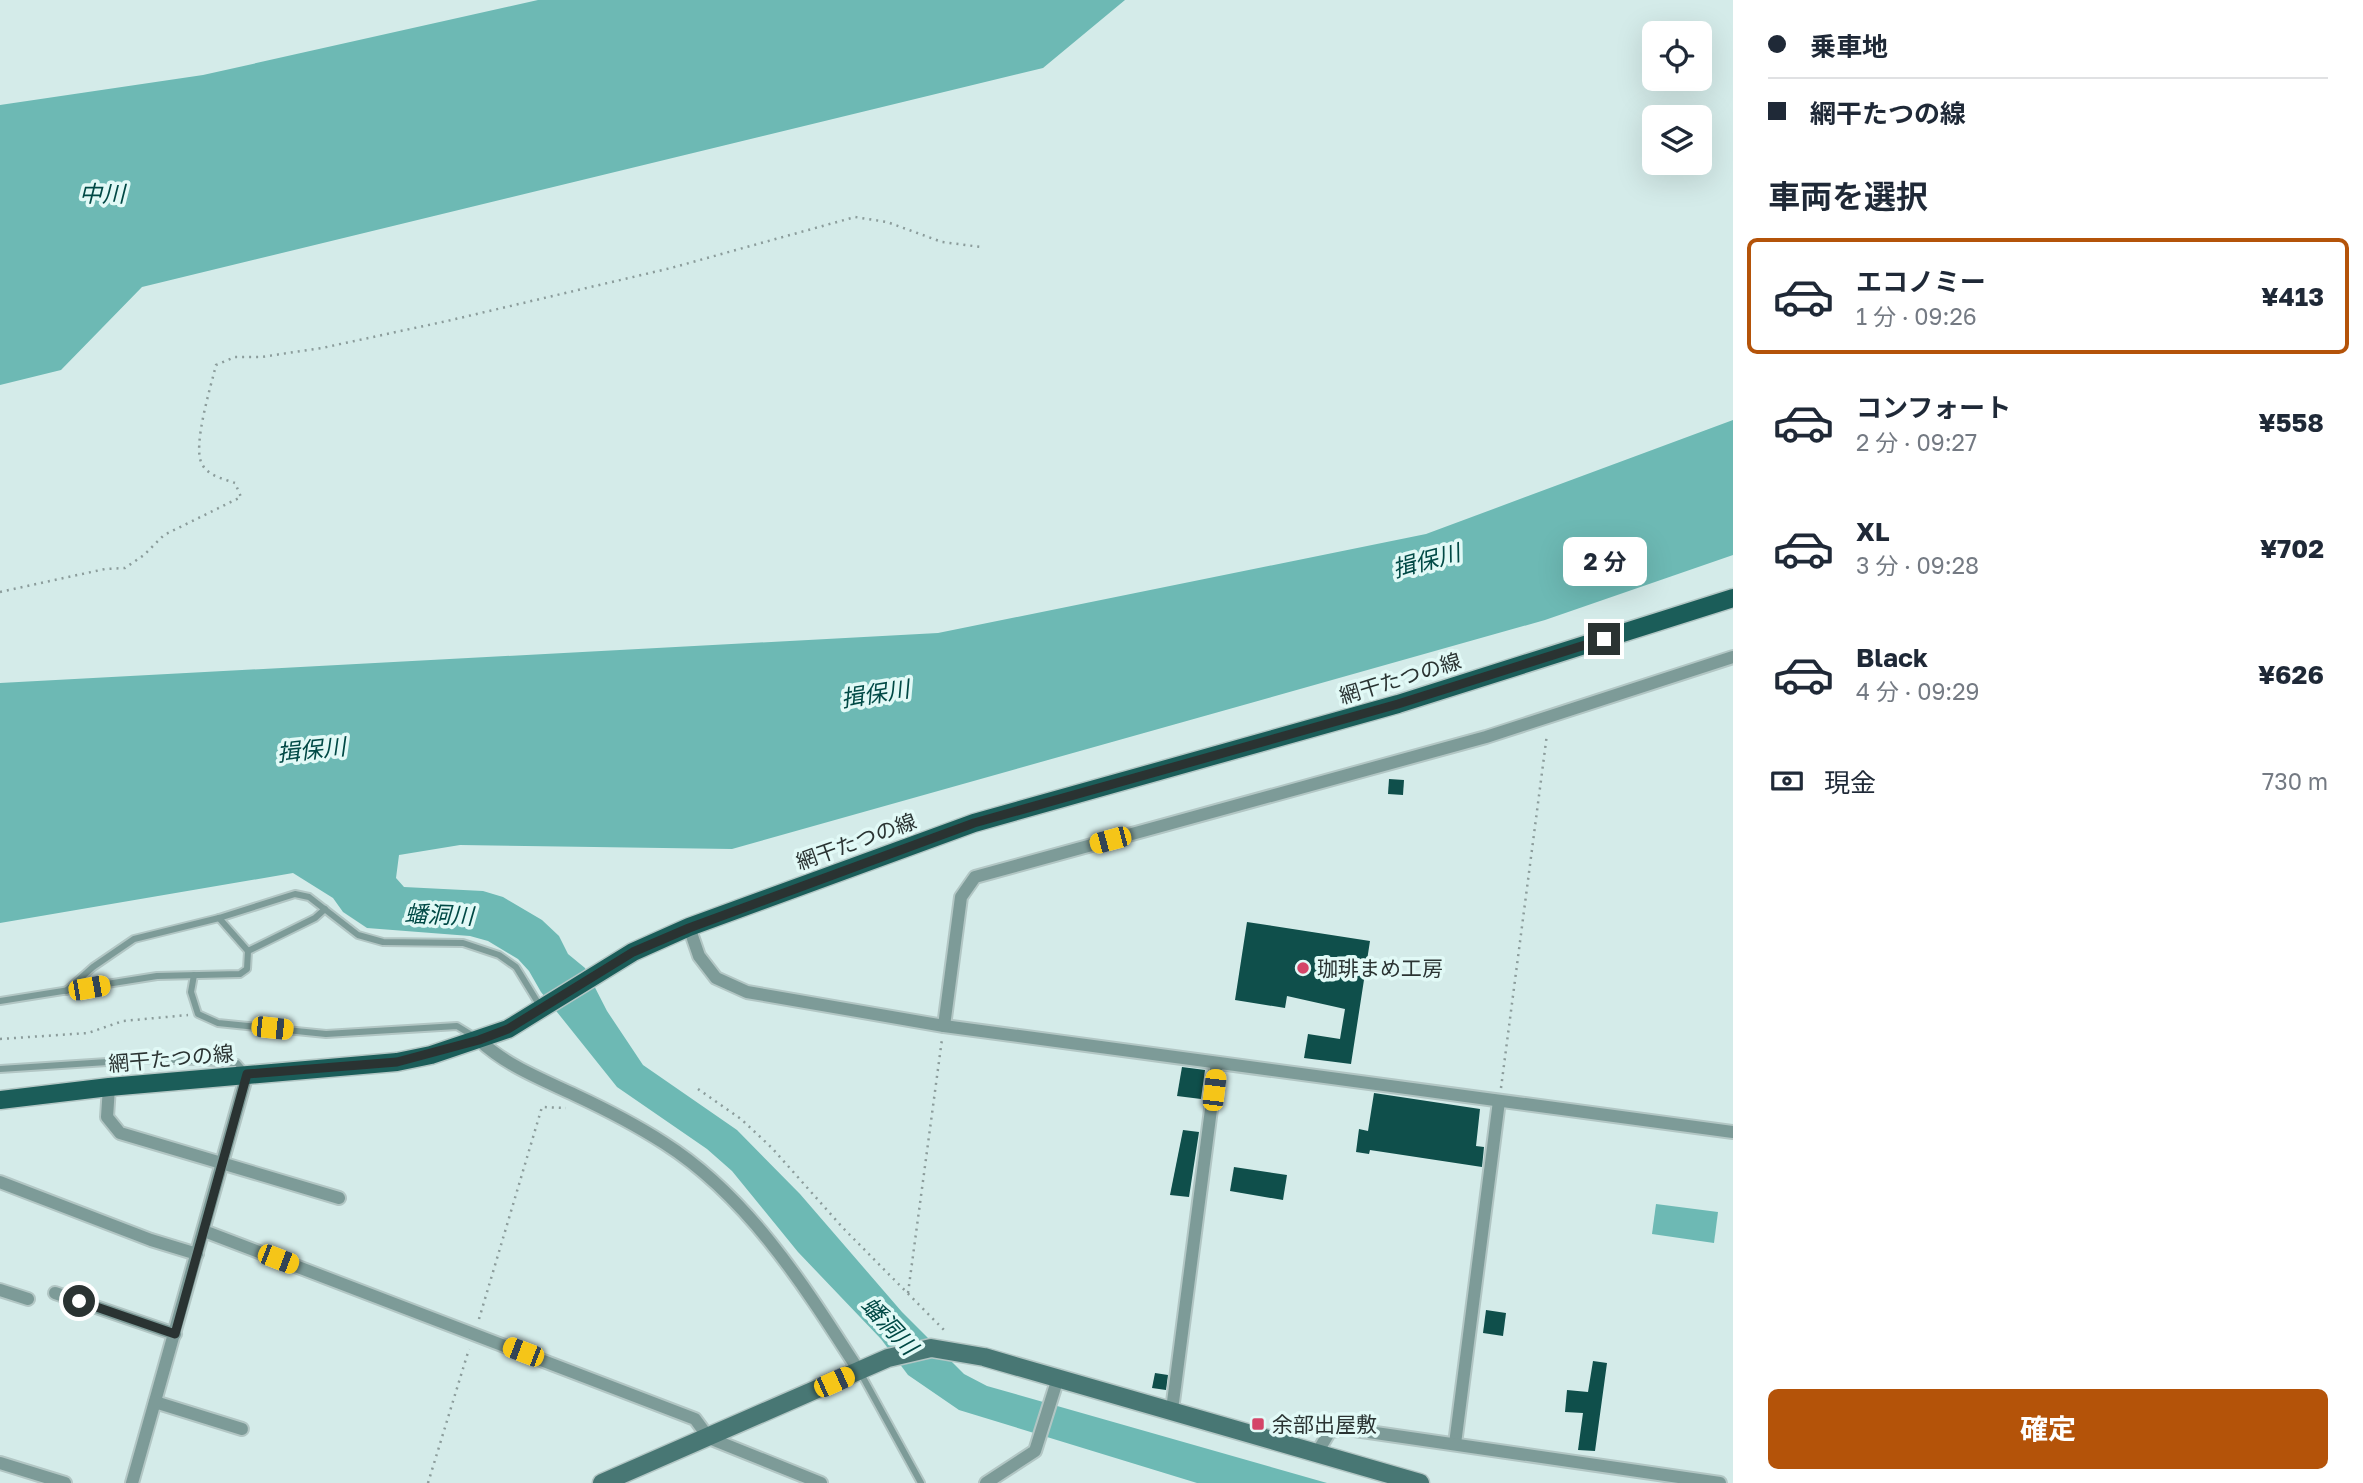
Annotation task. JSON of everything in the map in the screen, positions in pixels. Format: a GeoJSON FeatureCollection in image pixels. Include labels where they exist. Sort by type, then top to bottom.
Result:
{"type":"FeatureCollection","features":[{"type":"Feature","properties":{"kind":"main road","name":"網干たつの線"},"geometry":{"type":"LineString","coordinates":[[0,1100],[109,1087],[397,1062],[479,1040],[508,1029],[633,952],[689,928],[974,823],[1398,704],[1733,598]]}},
{"type":"Feature","properties":{"kind":"street"},"geometry":{"type":"LineString","coordinates":[[944,1026],[961,897],[975,877],[1486,737],[1733,657]]}},
{"type":"Feature","properties":{"kind":"street"},"geometry":{"type":"LineString","coordinates":[[689,928],[699,956],[716,978],[747,992],[944,1026],[1733,1132]]}},
{"type":"Feature","properties":{"kind":"street"},"geometry":{"type":"LineString","coordinates":[[479,1040],[510,1065],[664,1142],[705,1173],[760,1231],[808,1292],[859,1371]]}},
{"type":"Feature","properties":{"kind":"street"},"geometry":{"type":"LineString","coordinates":[[1172,1410],[1217,1063]]}},
{"type":"Feature","properties":{"kind":"street"},"geometry":{"type":"LineString","coordinates":[[132,1483],[247,1074]]}},
{"type":"Feature","properties":{"kind":"street"},"geometry":{"type":"LineString","coordinates":[[109,1087],[107,1117],[121,1133],[339,1198]]}},
{"type":"Feature","properties":{"kind":"street"},"geometry":{"type":"LineString","coordinates":[[1455,1444],[1499,1101]]}},
{"type":"Feature","properties":{"kind":"street"},"geometry":{"type":"LineString","coordinates":[[0,1182],[151,1240],[197,1254]]}},
{"type":"Feature","properties":{"kind":"street"},"geometry":{"type":"LineString","coordinates":[[204,1231],[695,1419],[709,1438],[821,1483]]}},
{"type":"Feature","properties":{"kind":"street"},"geometry":{"type":"LineString","coordinates":[[0,1290],[28,1299]]}},
{"type":"Feature","properties":{"kind":"street"},"geometry":{"type":"LineString","coordinates":[[55,1293],[175,1334]]}},
{"type":"Feature","properties":{"kind":"street"},"geometry":{"type":"LineString","coordinates":[[602,1483],[888,1358],[931,1349],[966,1352],[1420,1483]]}},
{"type":"Feature","properties":{"kind":"street"},"geometry":{"type":"LineString","coordinates":[[986,1483],[1035,1451],[1058,1378]]}},
{"type":"Feature","properties":{"kind":"street"},"geometry":{"type":"LineString","coordinates":[[155,1402],[242,1429]]}},
{"type":"Feature","properties":{"kind":"street"},"geometry":{"type":"LineString","coordinates":[[1317,1453],[1325,1436],[1337,1429],[1720,1483]]}},
{"type":"Feature","properties":{"kind":"street"},"geometry":{"type":"LineString","coordinates":[[0,1463],[65,1483]]}},
{"type":"Feature","properties":{"kind":"lane"},"geometry":{"type":"LineString","coordinates":[[66,991],[93,967],[134,939],[219,918],[295,894],[309,897],[358,934],[383,942],[463,943],[499,955],[516,967],[541,1008]]}},
{"type":"Feature","properties":{"kind":"lane"},"geometry":{"type":"LineString","coordinates":[[248,951],[315,918],[325,909]]}},
{"type":"Feature","properties":{"kind":"lane"},"geometry":{"type":"LineString","coordinates":[[0,1001],[157,976],[240,974],[247,969],[248,951],[219,918]]}},
{"type":"Feature","properties":{"kind":"lane"},"geometry":{"type":"LineString","coordinates":[[194,975],[191,992],[198,1014],[218,1023],[326,1034],[457,1026],[479,1040]]}},
{"type":"Feature","properties":{"kind":"lane"},"geometry":{"type":"LineString","coordinates":[[0,1069],[153,1059],[237,1063],[247,1074]]}},
{"type":"Feature","properties":{"kind":"lane"},"geometry":{"type":"LineString","coordinates":[[859,1371],[921,1483]]}},
{"type":"Feature","properties":{"kind":"path"},"geometry":{"type":"LineString","coordinates":[[0,592],[105,569],[125,568],[144,555],[164,535],[241,497],[235,483],[214,475],[202,466],[198,451],[216,365],[235,357],[261,357],[322,348],[447,321],[671,268],[855,217],[887,222],[942,242],[981,247]]}},
{"type":"Feature","properties":{"kind":"path"},"geometry":{"type":"LineString","coordinates":[[1499,1101],[1549,716]]}},
{"type":"Feature","properties":{"kind":"path"},"geometry":{"type":"LineString","coordinates":[[0,1039],[88,1032],[123,1021],[198,1014]]}},
{"type":"Feature","properties":{"kind":"path"},"geometry":{"type":"LineString","coordinates":[[908,1293],[944,1026]]}},
{"type":"Feature","properties":{"kind":"path"},"geometry":{"type":"LineString","coordinates":[[698,1089],[741,1119],[772,1148],[947,1333]]}},
{"type":"Feature","properties":{"kind":"path"},"geometry":{"type":"LineString","coordinates":[[428,1483],[542,1107],[576,1109]]}},
{"type":"Feature","properties":{"kind":"water","name":"中川"},"geometry":{"type":"Polygon","coordinates":[[[538,0],[1125,0],[1043,68],[142,287],[61,370],[0,385],[0,105],[203,75],[538,0]]]}},
{"type":"Feature","properties":{"kind":"water"},"geometry":{"type":"Polygon","coordinates":[[[1733,420],[1733,555],[1545,620],[732,849],[460,845],[399,855],[396,878],[404,887],[483,891],[503,897],[542,920],[559,936],[568,954],[585,968],[607,1011],[643,1065],[737,1130],[800,1194],[902,1312],[964,1374],[987,1386],[1327,1483],[1197,1483],[959,1410],[908,1375],[881,1339],[798,1252],[732,1171],[707,1149],[617,1087],[541,992],[529,971],[518,959],[488,941],[470,936],[367,928],[343,912],[333,898],[293,873],[0,923],[0,683],[938,633],[1426,534],[1733,420]]]}},
{"type":"Feature","properties":{"kind":"water"},"geometry":{"type":"Polygon","coordinates":[[[1656,1204],[1718,1212],[1714,1243],[1652,1234],[1656,1204]]]}},
{"type":"Feature","properties":{"kind":"building"},"geometry":{"type":"Polygon","coordinates":[[[1389,779],[1404,780],[1403,795],[1388,794],[1389,779]]]}},
{"type":"Feature","properties":{"kind":"building","name":"珈琲まめ工房"},"geometry":{"type":"Polygon","coordinates":[[[1247,922],[1370,941],[1351,1064],[1304,1058],[1308,1034],[1340,1039],[1345,1009],[1287,996],[1285,1008],[1235,1000],[1247,922]]]}},
{"type":"Feature","properties":{"kind":"building"},"geometry":{"type":"Polygon","coordinates":[[[1182,1067],[1205,1070],[1201,1099],[1177,1096],[1182,1067]]]}},
{"type":"Feature","properties":{"kind":"building"},"geometry":{"type":"Polygon","coordinates":[[[1374,1093],[1480,1109],[1476,1146],[1484,1147],[1482,1167],[1370,1150],[1369,1154],[1356,1152],[1359,1129],[1368,1131],[1374,1093]]]}},
{"type":"Feature","properties":{"kind":"building"},"geometry":{"type":"Polygon","coordinates":[[[1183,1130],[1199,1132],[1189,1197],[1170,1195],[1183,1130]]]}},
{"type":"Feature","properties":{"kind":"building"},"geometry":{"type":"Polygon","coordinates":[[[1234,1167],[1287,1175],[1283,1200],[1230,1191],[1234,1167]]]}},
{"type":"Feature","properties":{"kind":"building"},"geometry":{"type":"Polygon","coordinates":[[[1486,1310],[1506,1313],[1503,1336],[1483,1333],[1486,1310]]]}},
{"type":"Feature","properties":{"kind":"building"},"geometry":{"type":"Polygon","coordinates":[[[1593,1361],[1607,1363],[1595,1451],[1578,1450],[1583,1413],[1565,1412],[1567,1390],[1588,1392],[1593,1361]]]}},
{"type":"Feature","properties":{"kind":"building"},"geometry":{"type":"Polygon","coordinates":[[[1155,1373],[1168,1375],[1166,1390],[1152,1388],[1155,1373]]]}},
{"type":"Feature","properties":{"kind":"place","name":"珈琲まめ工房"},"geometry":{"type":"Point","coordinates":[1303,968]}},
{"type":"Feature","properties":{"kind":"place","name":"余部出屋敷"},"geometry":{"type":"Point","coordinates":[1258,1424]}},
{"type":"Feature","properties":{"kind":"route"},"geometry":{"type":"LineString","coordinates":[[79,1301],[175,1334],[247,1074],[397,1062],[479,1040],[508,1029],[633,952],[791,889],[974,823],[1398,704],[1604,639]]}},
{"type":"Feature","properties":{"kind":"water label","name":"揖保川"},"geometry":{"type":"Point","coordinates":[1426,560]}},
{"type":"Feature","properties":{"kind":"water label","name":"揖保川"},"geometry":{"type":"Point","coordinates":[875,693]}},
{"type":"Feature","properties":{"kind":"water label","name":"揖保川"},"geometry":{"type":"Point","coordinates":[311,749]}},
{"type":"Feature","properties":{"kind":"water label","name":"蟠洞川"},"geometry":{"type":"Point","coordinates":[439,914]}},
{"type":"Feature","properties":{"kind":"water label","name":"蟠洞川"},"geometry":{"type":"Point","coordinates":[890,1325]}}]}
